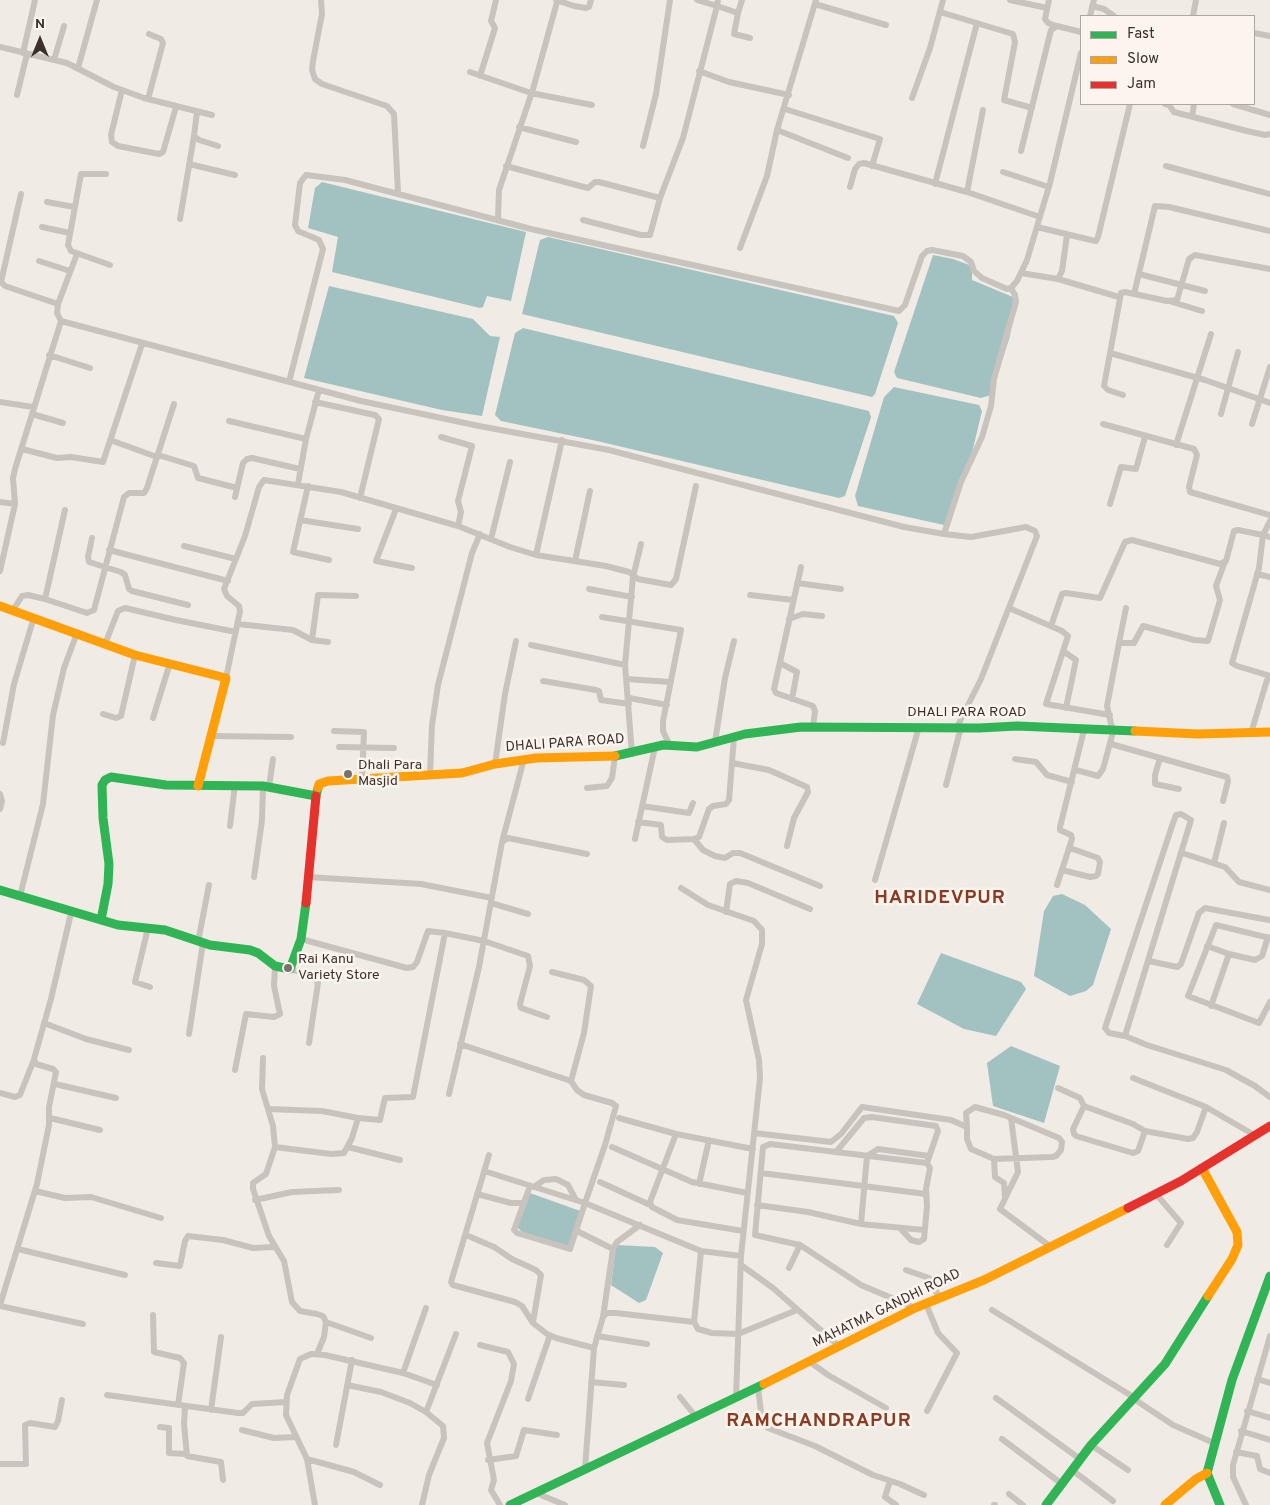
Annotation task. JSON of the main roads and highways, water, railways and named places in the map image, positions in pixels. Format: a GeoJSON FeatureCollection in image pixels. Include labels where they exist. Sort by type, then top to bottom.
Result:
{"type":"FeatureCollection","features":[{"type":"Feature","properties":{"kind":"water"},"geometry":{"type":"Polygon","coordinates":[[[322,182],[526,232],[511,301],[487,296],[483,307],[480,308],[332,272],[338,237],[308,228],[315,188],[322,182]]]}},
{"type":"Feature","properties":{"kind":"water"},"geometry":{"type":"Polygon","coordinates":[[[548,237],[894,316],[898,323],[875,394],[872,397],[522,314],[540,240],[548,237]]]}},
{"type":"Feature","properties":{"kind":"water"},"geometry":{"type":"Polygon","coordinates":[[[933,255],[953,259],[972,266],[972,280],[1013,297],[1014,309],[1010,336],[991,395],[981,398],[897,378],[894,372],[933,255]]]}},
{"type":"Feature","properties":{"kind":"water"},"geometry":{"type":"Polygon","coordinates":[[[329,286],[473,319],[490,336],[500,337],[482,416],[442,410],[304,378],[329,286]]]}},
{"type":"Feature","properties":{"kind":"water"},"geometry":{"type":"Polygon","coordinates":[[[523,328],[869,411],[871,417],[845,496],[839,498],[597,441],[501,421],[495,415],[515,333],[523,328]]]}},
{"type":"Feature","properties":{"kind":"water"},"geometry":{"type":"Polygon","coordinates":[[[894,387],[979,405],[982,411],[971,457],[944,525],[858,506],[855,496],[884,397],[894,387]]]}},
{"type":"Feature","properties":{"kind":"water"},"geometry":{"type":"Polygon","coordinates":[[[1062,894],[1085,905],[1111,929],[1093,985],[1086,991],[1070,996],[1034,976],[1044,911],[1053,896],[1062,894]]]}},
{"type":"Feature","properties":{"kind":"water"},"geometry":{"type":"Polygon","coordinates":[[[941,953],[1021,982],[1026,989],[996,1036],[964,1029],[917,1004],[941,953]]]}},
{"type":"Feature","properties":{"kind":"water"},"geometry":{"type":"Polygon","coordinates":[[[1011,1046],[1060,1066],[1044,1123],[993,1106],[987,1063],[1011,1046]]]}},
{"type":"Feature","properties":{"kind":"water"},"geometry":{"type":"Polygon","coordinates":[[[530,1193],[583,1212],[570,1249],[522,1232],[516,1226],[530,1193]]]}},
{"type":"Feature","properties":{"kind":"water"},"geometry":{"type":"Polygon","coordinates":[[[616,1245],[655,1247],[663,1253],[646,1300],[639,1303],[611,1285],[616,1245]]]}},
{"type":"Feature","properties":{"kind":"place","name":"Dhali Para Masjid"},"geometry":{"type":"Point","coordinates":[348,774]}},
{"type":"Feature","properties":{"kind":"place","name":"Rai Kanu Variety Store"},"geometry":{"type":"Point","coordinates":[288,968]}},
{"type":"Feature","properties":{"kind":"district","name":"HARIDEVPUR"},"geometry":{"type":"Point","coordinates":[940,899]}},
{"type":"Feature","properties":{"kind":"district","name":"RAMCHANDRAPUR"},"geometry":{"type":"Point","coordinates":[819,1422]}}]}
